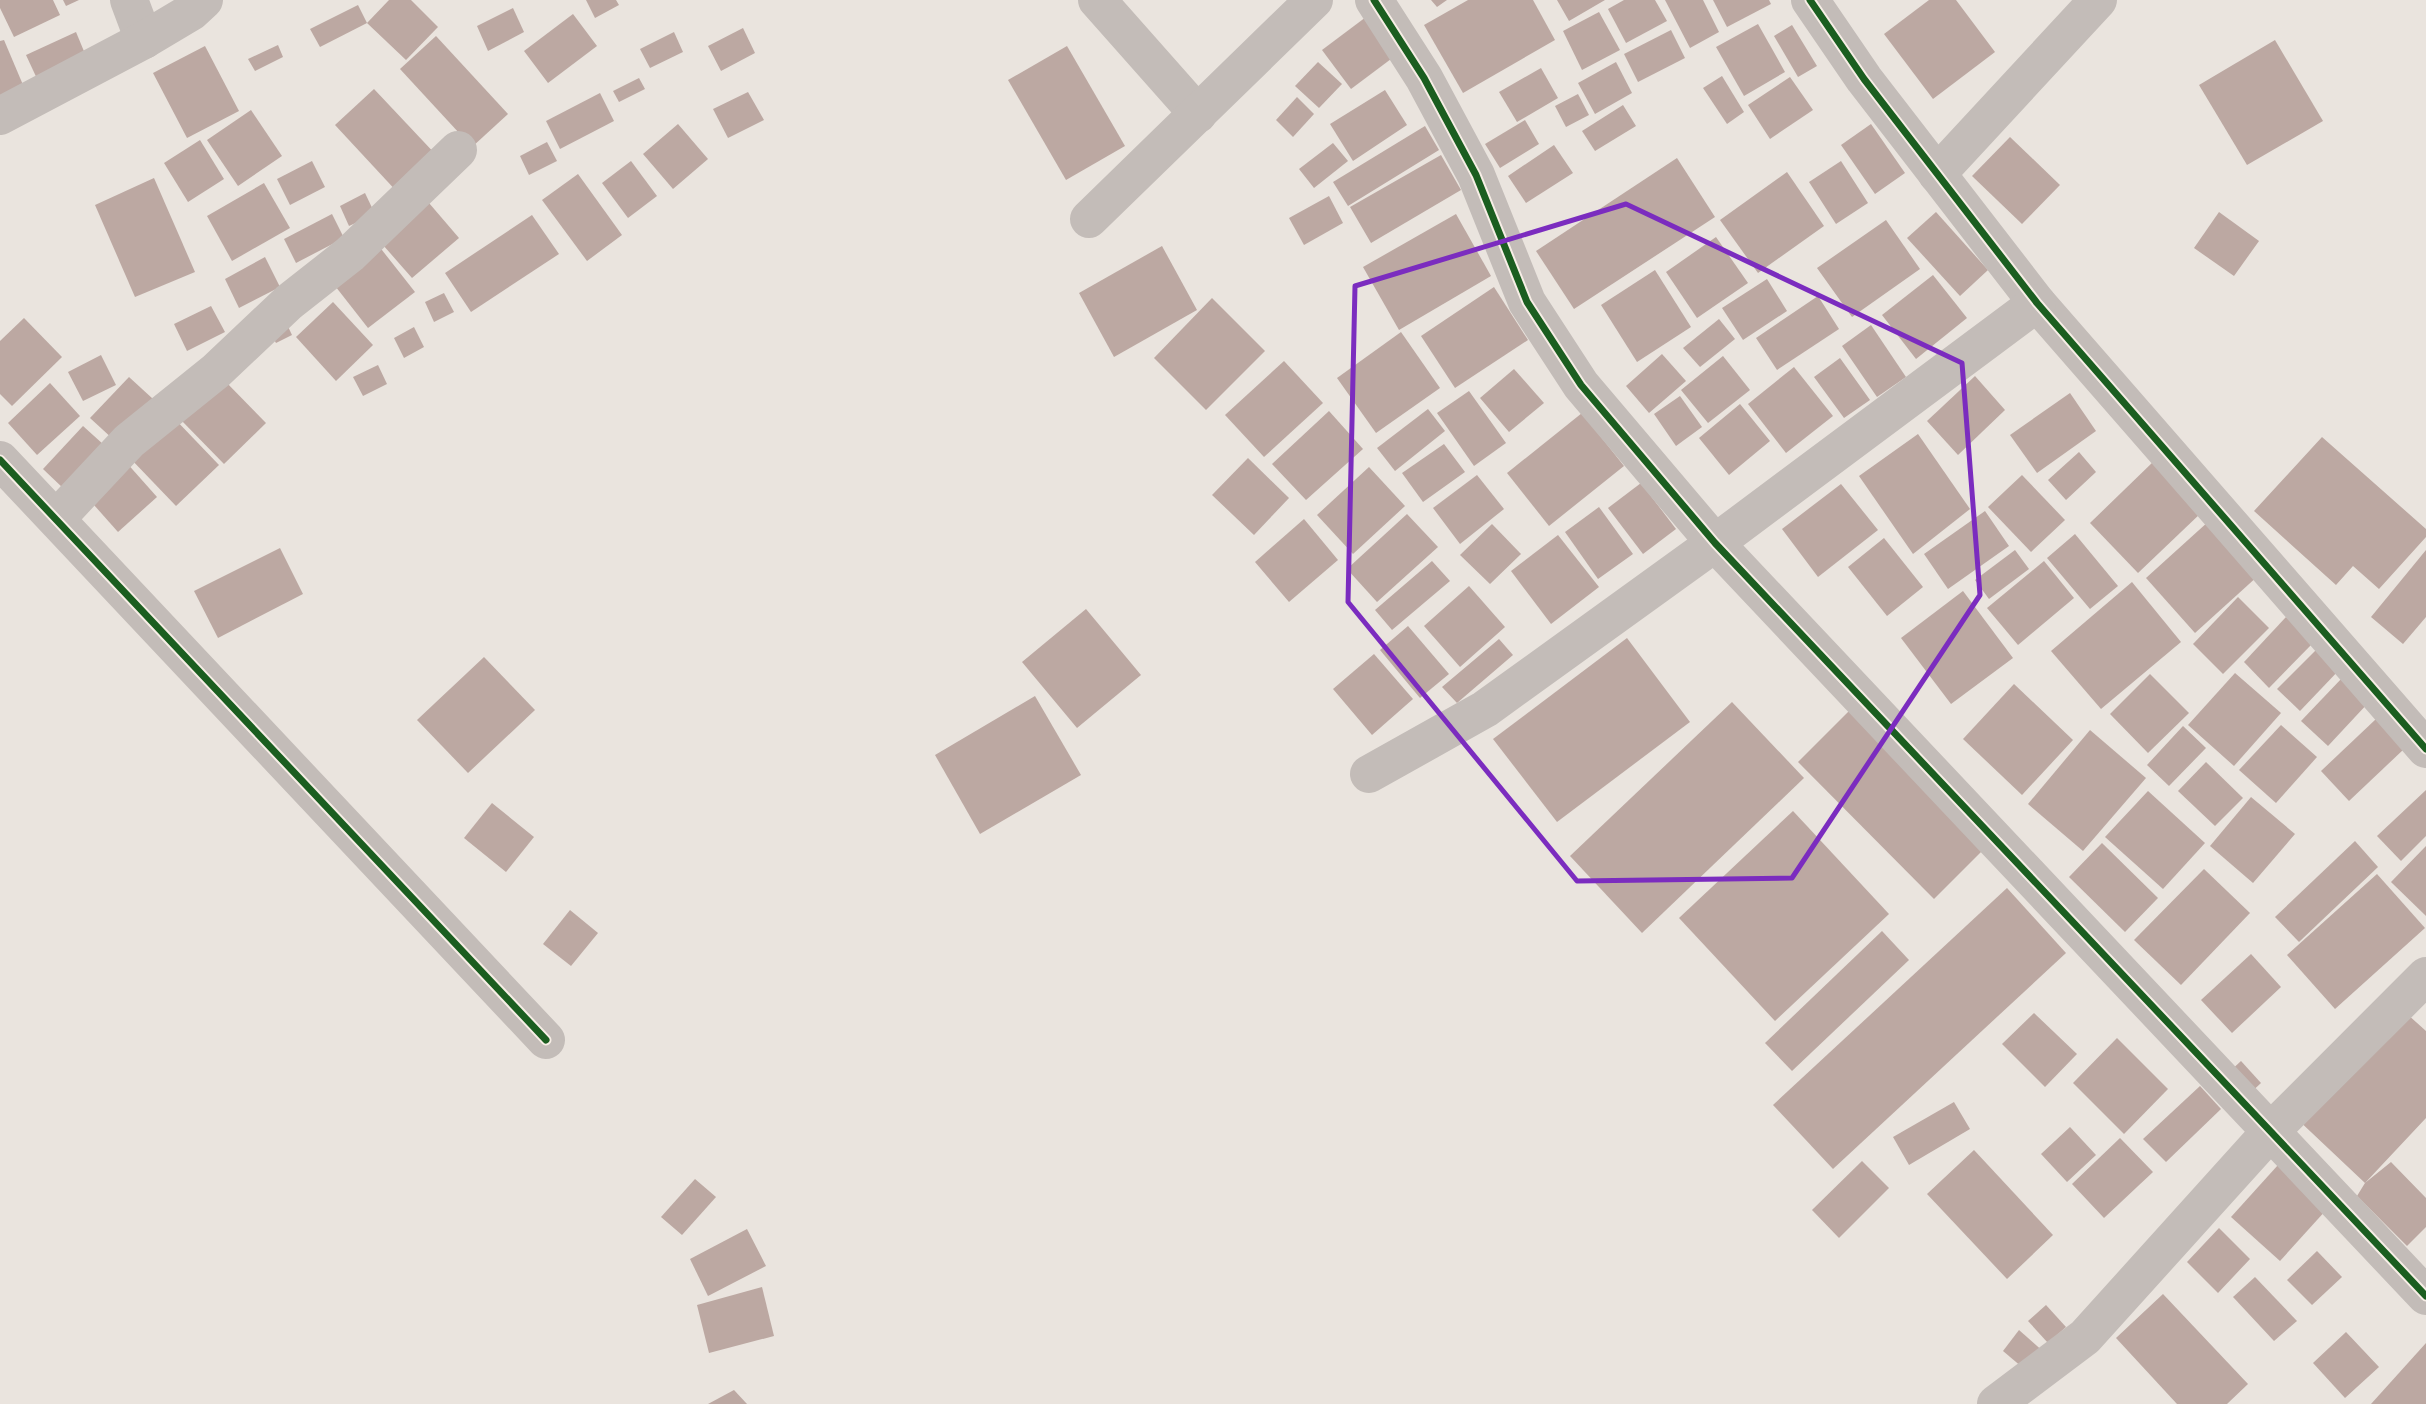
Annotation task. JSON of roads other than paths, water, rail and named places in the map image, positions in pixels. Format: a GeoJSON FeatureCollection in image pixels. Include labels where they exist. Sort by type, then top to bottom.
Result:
{"type":"FeatureCollection","features":[{"type":"Feature","properties":{"kind":"street"},"geometry":{"type":"LineString","coordinates":[[130,0],[144,40]]}},
{"type":"Feature","properties":{"kind":"street"},"geometry":{"type":"LineString","coordinates":[[0,116],[144,40],[191,12],[204,0]]}},
{"type":"Feature","properties":{"kind":"street"},"geometry":{"type":"LineString","coordinates":[[1097,0],[1198,114]]}},
{"type":"Feature","properties":{"kind":"street"},"geometry":{"type":"LineString","coordinates":[[1089,219],[1314,0]]}},
{"type":"Feature","properties":{"kind":"street"},"geometry":{"type":"LineString","coordinates":[[1374,0],[1424,78],[1476,175],[1527,302],[1581,385],[1715,543],[2426,1296]]}},
{"type":"Feature","properties":{"kind":"street"},"geometry":{"type":"LineString","coordinates":[[1810,0],[1864,79],[2037,303],[2426,749]]}},
{"type":"Feature","properties":{"kind":"street"},"geometry":{"type":"LineString","coordinates":[[1937,174],[2098,0]]}},
{"type":"Feature","properties":{"kind":"street"},"geometry":{"type":"LineString","coordinates":[[57,518],[129,441],[216,371],[289,302],[351,254],[458,149]]}},
{"type":"Feature","properties":{"kind":"street"},"geometry":{"type":"LineString","coordinates":[[1369,774],[1485,709],[1715,543],[2037,303]]}},
{"type":"Feature","properties":{"kind":"street"},"geometry":{"type":"LineString","coordinates":[[0,460],[546,1040]]}},
{"type":"Feature","properties":{"kind":"street"},"geometry":{"type":"LineString","coordinates":[[1996,1404],[2085,1337],[2271,1131],[2426,976]]}}]}
